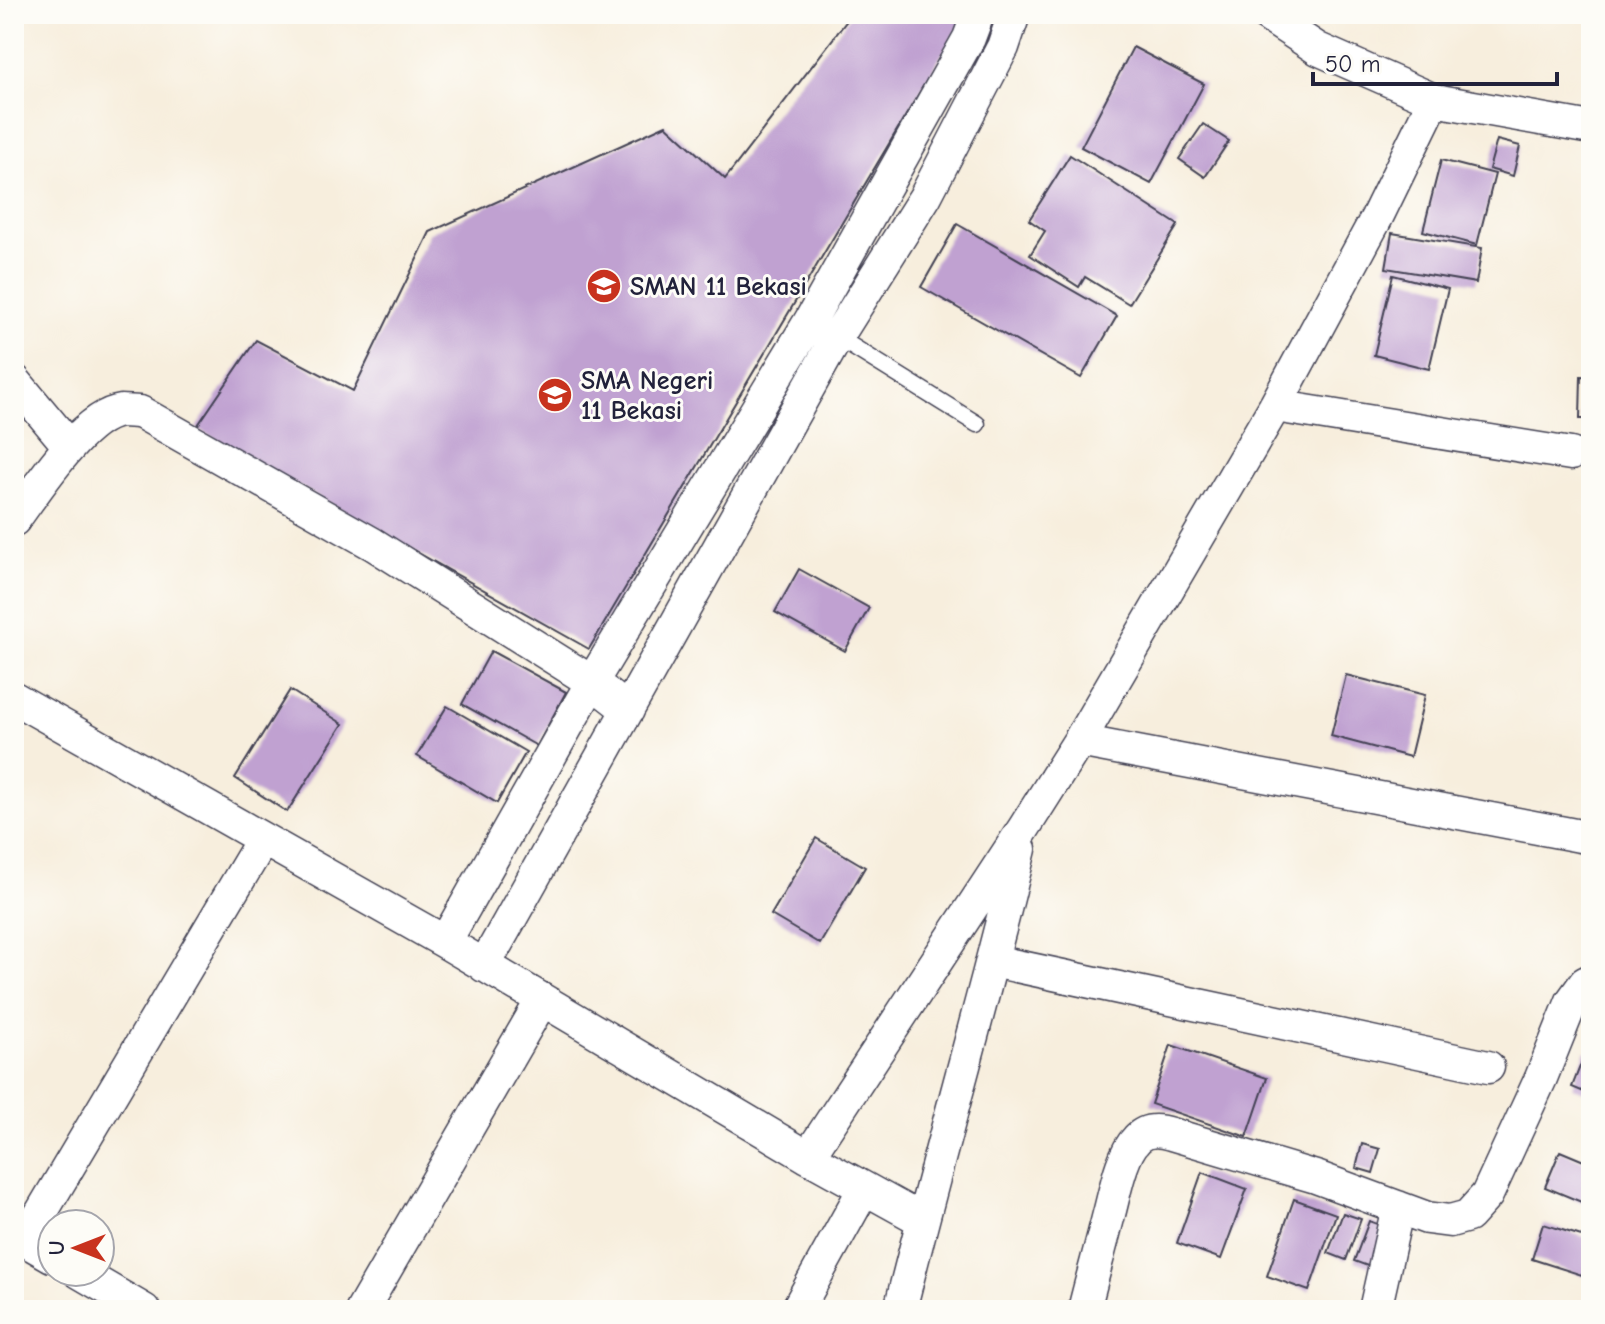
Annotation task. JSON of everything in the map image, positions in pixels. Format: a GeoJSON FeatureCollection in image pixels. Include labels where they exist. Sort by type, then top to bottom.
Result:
{"type":"FeatureCollection","features":[{"type":"Feature","properties":{"kind":"street"},"geometry":{"type":"LineString","coordinates":[[445,942],[592,682],[810,321],[969,38],[978,14]]}},
{"type":"Feature","properties":{"kind":"street"},"geometry":{"type":"LineString","coordinates":[[484,966],[837,337],[925,197],[1003,47],[1014,14]]}},
{"type":"Feature","properties":{"kind":"street"},"geometry":{"type":"LineString","coordinates":[[1265,14],[1318,49],[1434,100],[1591,128]]}},
{"type":"Feature","properties":{"kind":"street"},"geometry":{"type":"LineString","coordinates":[[808,1157],[1079,741],[1275,406],[1377,217],[1434,100]]}},
{"type":"Feature","properties":{"kind":"street"},"geometry":{"type":"LineString","coordinates":[[810,321],[837,337]]}},
{"type":"Feature","properties":{"kind":"street"},"geometry":{"type":"LineString","coordinates":[[14,380],[69,446]]}},
{"type":"Feature","properties":{"kind":"street"},"geometry":{"type":"LineString","coordinates":[[1275,406],[1571,454]]}},
{"type":"Feature","properties":{"kind":"street"},"geometry":{"type":"LineString","coordinates":[[14,520],[69,446],[98,422],[119,411],[140,412],[373,544],[592,682],[628,710]]}},
{"type":"Feature","properties":{"kind":"street"},"geometry":{"type":"LineString","coordinates":[[14,698],[445,942],[808,1157],[922,1220]]}},
{"type":"Feature","properties":{"kind":"street"},"geometry":{"type":"LineString","coordinates":[[1079,741],[1591,838]]}},
{"type":"Feature","properties":{"kind":"street"},"geometry":{"type":"LineString","coordinates":[[900,1310],[993,961],[1024,828]]}},
{"type":"Feature","properties":{"kind":"street"},"geometry":{"type":"LineString","coordinates":[[30,1244],[263,839]]}},
{"type":"Feature","properties":{"kind":"street"},"geometry":{"type":"LineString","coordinates":[[993,961],[1488,1067]]}},
{"type":"Feature","properties":{"kind":"street"},"geometry":{"type":"LineString","coordinates":[[1084,1310],[1127,1155],[1137,1138],[1147,1132],[1158,1130],[1316,1177],[1427,1218],[1450,1221],[1468,1216],[1487,1195],[1541,1078],[1572,1001],[1585,983],[1591,980]]}},
{"type":"Feature","properties":{"kind":"street"},"geometry":{"type":"LineString","coordinates":[[362,1310],[542,1000]]}},
{"type":"Feature","properties":{"kind":"street"},"geometry":{"type":"LineString","coordinates":[[797,1310],[864,1189]]}},
{"type":"Feature","properties":{"kind":"street"},"geometry":{"type":"LineString","coordinates":[[1375,1310],[1398,1207]]}},
{"type":"Feature","properties":{"kind":"street"},"geometry":{"type":"LineString","coordinates":[[106,1288],[144,1310]]}},
{"type":"Feature","properties":{"kind":"lane"},"geometry":{"type":"LineString","coordinates":[[837,337],[977,424]]}},
{"type":"Feature","properties":{"kind":"building","name":"SMAN 11 Bekasi"},"geometry":{"type":"Polygon","coordinates":[[[852,14],[966,14],[589,649],[196,428],[256,340],[353,391],[430,232],[666,125],[725,179],[852,14]]]}},
{"type":"Feature","properties":{"kind":"building"},"geometry":{"type":"Polygon","coordinates":[[[1133,47],[1204,84],[1151,184],[1081,147],[1133,47]]]}},
{"type":"Feature","properties":{"kind":"building"},"geometry":{"type":"Polygon","coordinates":[[[1203,124],[1229,141],[1205,177],[1179,159],[1203,124]]]}},
{"type":"Feature","properties":{"kind":"building"},"geometry":{"type":"Polygon","coordinates":[[[1497,140],[1520,146],[1513,176],[1489,169],[1497,140]]]}},
{"type":"Feature","properties":{"kind":"building"},"geometry":{"type":"Polygon","coordinates":[[[1070,155],[1178,225],[1129,304],[1085,277],[1079,287],[1030,255],[1045,231],[1029,220],[1070,155]]]}},
{"type":"Feature","properties":{"kind":"building"},"geometry":{"type":"Polygon","coordinates":[[[1441,160],[1495,174],[1477,245],[1423,231],[1441,160]]]}},
{"type":"Feature","properties":{"kind":"building"},"geometry":{"type":"Polygon","coordinates":[[[957,224],[1117,316],[1081,378],[921,287],[957,224]]]}},
{"type":"Feature","properties":{"kind":"building"},"geometry":{"type":"Polygon","coordinates":[[[1392,233],[1482,248],[1476,283],[1386,268],[1392,233]]]}},
{"type":"Feature","properties":{"kind":"building"},"geometry":{"type":"Polygon","coordinates":[[[1393,275],[1448,289],[1429,369],[1374,355],[1393,275]]]}},
{"type":"Feature","properties":{"kind":"building"},"geometry":{"type":"Polygon","coordinates":[[[1581,376],[1591,377],[1591,419],[1580,419],[1581,376]]]}},
{"type":"Feature","properties":{"kind":"building"},"geometry":{"type":"Polygon","coordinates":[[[799,569],[869,608],[845,651],[775,612],[799,569]]]}},
{"type":"Feature","properties":{"kind":"building"},"geometry":{"type":"Polygon","coordinates":[[[491,651],[566,692],[537,746],[462,704],[491,651]]]}},
{"type":"Feature","properties":{"kind":"building"},"geometry":{"type":"Polygon","coordinates":[[[1346,675],[1425,695],[1410,757],[1331,736],[1346,675]]]}},
{"type":"Feature","properties":{"kind":"building"},"geometry":{"type":"Polygon","coordinates":[[[290,690],[343,724],[287,812],[235,778],[290,690]]]}},
{"type":"Feature","properties":{"kind":"building"},"geometry":{"type":"Polygon","coordinates":[[[447,706],[526,752],[497,803],[417,756],[447,706]]]}},
{"type":"Feature","properties":{"kind":"building"},"geometry":{"type":"Polygon","coordinates":[[[816,838],[865,867],[820,944],[771,915],[816,838]]]}},
{"type":"Feature","properties":{"kind":"building"},"geometry":{"type":"Polygon","coordinates":[[[1171,1045],[1267,1078],[1247,1137],[1151,1104],[1171,1045]]]}},
{"type":"Feature","properties":{"kind":"building"},"geometry":{"type":"Polygon","coordinates":[[[1586,1051],[1591,1053],[1591,1095],[1572,1087],[1586,1051]]]}},
{"type":"Feature","properties":{"kind":"building"},"geometry":{"type":"Polygon","coordinates":[[[1362,1144],[1380,1149],[1373,1173],[1356,1168],[1362,1144]]]}},
{"type":"Feature","properties":{"kind":"building"},"geometry":{"type":"Polygon","coordinates":[[[1560,1151],[1591,1164],[1591,1206],[1545,1187],[1560,1151]]]}},
{"type":"Feature","properties":{"kind":"building"},"geometry":{"type":"Polygon","coordinates":[[[1202,1172],[1247,1189],[1221,1259],[1177,1243],[1202,1172]]]}},
{"type":"Feature","properties":{"kind":"building"},"geometry":{"type":"Polygon","coordinates":[[[1294,1199],[1336,1214],[1309,1291],[1267,1276],[1294,1199]]]}},
{"type":"Feature","properties":{"kind":"building"},"geometry":{"type":"Polygon","coordinates":[[[1343,1213],[1361,1219],[1346,1260],[1328,1253],[1343,1213]]]}},
{"type":"Feature","properties":{"kind":"building"},"geometry":{"type":"Polygon","coordinates":[[[1369,1221],[1388,1228],[1373,1268],[1354,1261],[1369,1221]]]}},
{"type":"Feature","properties":{"kind":"building"},"geometry":{"type":"Polygon","coordinates":[[[1543,1224],[1591,1239],[1591,1278],[1532,1259],[1543,1224]]]}},
{"type":"Feature","properties":{"kind":"place","name":"SMAN 11 Bekasi"},"geometry":{"type":"Point","coordinates":[604,286]}},
{"type":"Feature","properties":{"kind":"place","name":"SMA Negeri 11 Bekasi"},"geometry":{"type":"Point","coordinates":[555,395]}}]}
